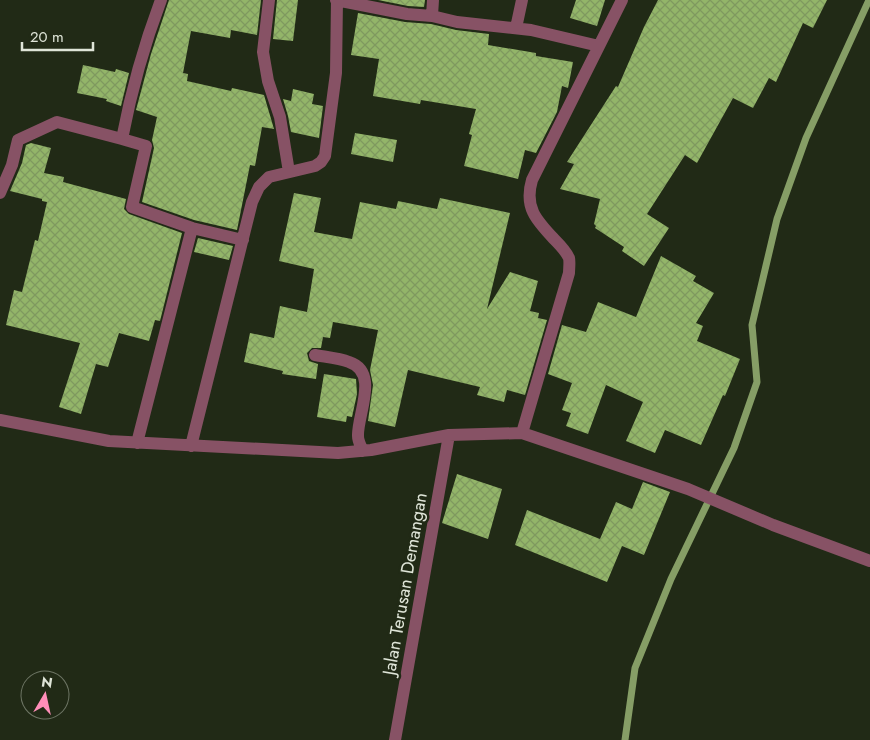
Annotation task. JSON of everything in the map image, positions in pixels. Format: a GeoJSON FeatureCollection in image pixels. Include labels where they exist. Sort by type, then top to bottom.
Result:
{"type":"FeatureCollection","features":[{"type":"Feature","properties":{"kind":"street"},"geometry":{"type":"LineString","coordinates":[[122,139],[127,112],[160,0]]}},
{"type":"Feature","properties":{"kind":"street"},"geometry":{"type":"LineString","coordinates":[[269,0],[263,52],[268,81],[280,117],[289,172]]}},
{"type":"Feature","properties":{"kind":"street"},"geometry":{"type":"LineString","coordinates":[[191,446],[252,202],[259,187],[269,177],[315,166],[325,156],[336,73],[336,0],[457,22],[516,28],[599,46]]}},
{"type":"Feature","properties":{"kind":"street"},"geometry":{"type":"LineString","coordinates":[[432,16],[434,0]]}},
{"type":"Feature","properties":{"kind":"street"},"geometry":{"type":"LineString","coordinates":[[516,28],[522,0]]}},
{"type":"Feature","properties":{"kind":"street"},"geometry":{"type":"LineString","coordinates":[[522,432],[569,274],[569,258],[562,246],[541,225],[530,207],[529,192],[532,180],[622,0]]}},
{"type":"Feature","properties":{"kind":"street"},"geometry":{"type":"LineString","coordinates":[[0,193],[12,165],[18,140],[57,122],[146,146],[132,207],[192,228],[243,240]]}},
{"type":"Feature","properties":{"kind":"street"},"geometry":{"type":"LineString","coordinates":[[137,443],[192,228]]}},
{"type":"Feature","properties":{"kind":"street"},"geometry":{"type":"LineString","coordinates":[[315,355],[350,362],[360,369],[364,376],[364,403],[358,436],[363,451]]}},
{"type":"Feature","properties":{"kind":"street"},"geometry":{"type":"LineString","coordinates":[[0,420],[109,441],[338,453],[363,451],[449,435],[522,432],[688,488],[773,525],[870,561]]}},
{"type":"Feature","properties":{"kind":"street","name":"Jalan Terusan Demangan"},"geometry":{"type":"LineString","coordinates":[[395,740],[449,435]]}},
{"type":"Feature","properties":{"kind":"building"},"geometry":{"type":"Polygon","coordinates":[[[169,0],[261,0],[257,35],[231,30],[230,38],[191,31],[183,73],[188,74],[187,81],[231,91],[232,88],[264,95],[274,129],[262,127],[255,166],[250,165],[237,230],[194,220],[142,202],[154,148],[152,140],[157,117],[136,110],[151,54],[169,0]]]}},
{"type":"Feature","properties":{"kind":"building"},"geometry":{"type":"Polygon","coordinates":[[[277,0],[298,0],[293,41],[273,39],[277,0]]]}},
{"type":"Feature","properties":{"kind":"building"},"geometry":{"type":"Polygon","coordinates":[[[378,0],[425,0],[424,7],[378,0]]]}},
{"type":"Feature","properties":{"kind":"building"},"geometry":{"type":"Polygon","coordinates":[[[576,0],[605,0],[597,26],[570,18],[576,0]]]}},
{"type":"Feature","properties":{"kind":"building"},"geometry":{"type":"Polygon","coordinates":[[[658,0],[827,0],[813,28],[803,23],[776,82],[769,78],[753,108],[733,98],[697,163],[685,155],[647,214],[669,228],[644,266],[622,251],[624,247],[595,228],[594,224],[600,199],[560,189],[574,164],[567,162],[616,86],[618,87],[658,0]]]}},
{"type":"Feature","properties":{"kind":"building"},"geometry":{"type":"Polygon","coordinates":[[[358,13],[489,34],[488,45],[536,53],[536,56],[573,62],[568,88],[562,86],[557,112],[536,153],[525,150],[518,179],[464,166],[472,135],[469,134],[476,109],[421,100],[420,104],[373,96],[379,59],[351,55],[358,13]]]}},
{"type":"Feature","properties":{"kind":"building"},"geometry":{"type":"Polygon","coordinates":[[[83,65],[115,72],[116,69],[129,73],[121,106],[106,101],[107,99],[77,93],[83,65]]]}},
{"type":"Feature","properties":{"kind":"building"},"geometry":{"type":"Polygon","coordinates":[[[293,89],[314,94],[312,104],[323,106],[319,138],[291,132],[283,99],[291,101],[293,89]]]}},
{"type":"Feature","properties":{"kind":"building"},"geometry":{"type":"Polygon","coordinates":[[[355,133],[397,140],[393,162],[351,154],[355,133]]]}},
{"type":"Feature","properties":{"kind":"building"},"geometry":{"type":"Polygon","coordinates":[[[31,143],[51,148],[44,173],[64,177],[63,182],[126,199],[124,209],[129,214],[182,233],[160,321],[155,320],[149,341],[119,333],[108,367],[96,364],[81,414],[59,407],[80,343],[6,325],[14,290],[22,292],[35,240],[38,241],[47,202],[10,191],[22,163],[26,145],[31,143]]]}},
{"type":"Feature","properties":{"kind":"building"},"geometry":{"type":"Polygon","coordinates":[[[294,193],[321,198],[314,232],[352,239],[360,202],[396,209],[398,201],[437,209],[440,198],[510,213],[487,309],[510,272],[538,281],[530,311],[539,313],[538,318],[547,320],[525,395],[507,390],[504,402],[477,395],[480,387],[408,370],[395,427],[368,421],[373,385],[370,370],[378,330],[333,322],[330,338],[323,337],[321,348],[312,348],[307,353],[309,361],[318,364],[316,379],[282,374],[283,371],[244,362],[250,333],[274,338],[280,306],[307,312],[314,269],[279,261],[294,193]]]}},
{"type":"Feature","properties":{"kind":"building"},"geometry":{"type":"Polygon","coordinates":[[[198,238],[233,246],[229,260],[194,252],[198,238]]]}},
{"type":"Feature","properties":{"kind":"building"},"geometry":{"type":"Polygon","coordinates":[[[661,256],[696,276],[693,281],[714,293],[696,323],[703,326],[697,341],[740,359],[725,396],[723,395],[701,445],[665,430],[655,453],[626,441],[643,402],[606,385],[588,434],[566,426],[571,413],[562,410],[572,383],[548,374],[562,325],[586,332],[598,302],[636,317],[661,256]]]}},
{"type":"Feature","properties":{"kind":"building"},"geometry":{"type":"Polygon","coordinates":[[[324,374],[356,379],[357,394],[352,417],[347,416],[346,422],[317,417],[324,374]]]}},
{"type":"Feature","properties":{"kind":"building"},"geometry":{"type":"Polygon","coordinates":[[[457,474],[502,489],[488,539],[442,523],[457,474]]]}},
{"type":"Feature","properties":{"kind":"building"},"geometry":{"type":"Polygon","coordinates":[[[643,482],[670,492],[644,555],[622,546],[607,582],[515,545],[527,510],[600,539],[616,502],[632,509],[643,482]]]}},
{"type":"Feature","properties":{"kind":"waterway"},"geometry":{"type":"LineString","coordinates":[[625,740],[635,668],[671,579],[734,448],[757,382],[752,325],[777,219],[806,138],[869,0]]}}]}
